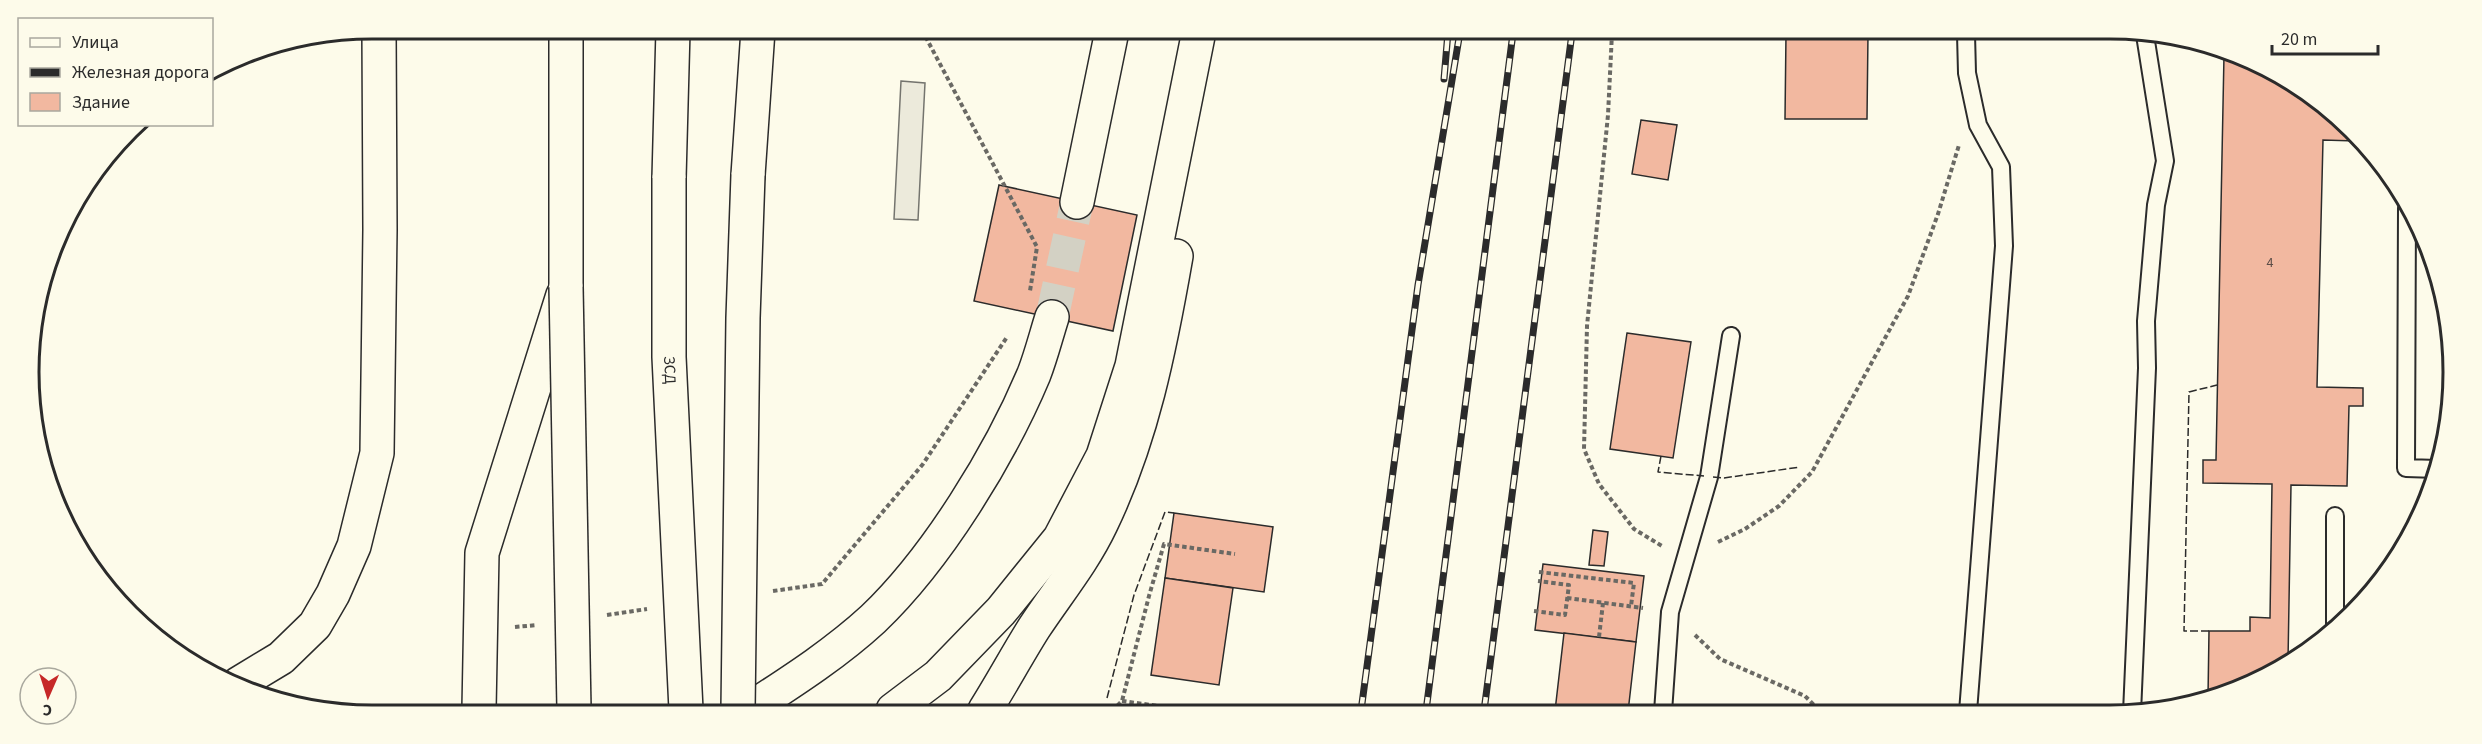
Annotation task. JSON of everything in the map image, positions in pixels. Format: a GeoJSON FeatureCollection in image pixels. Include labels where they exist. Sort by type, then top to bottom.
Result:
{"type":"FeatureCollection","features":[{"type":"Feature","properties":{"kind":"main road"},"geometry":{"type":"LineString","coordinates":[[245,680],[281,658],[315,625],[333,594],[354,546],[376,453],[380,230],[379,39]]}},
{"type":"Feature","properties":{"kind":"main road"},"geometry":{"type":"LineString","coordinates":[[566,39],[566,287],[574,705]]}},
{"type":"Feature","properties":{"kind":"main road","name":"ЗСД"},"geometry":{"type":"LineString","coordinates":[[673,39],[669,178],[669,357],[686,705]]}},
{"type":"Feature","properties":{"kind":"main road"},"geometry":{"type":"LineString","coordinates":[[738,705],[742,341],[748,175],[757,39]]}},
{"type":"Feature","properties":{"kind":"main road"},"geometry":{"type":"LineString","coordinates":[[1077,202],[1110,39]]}},
{"type":"Feature","properties":{"kind":"main road"},"geometry":{"type":"LineString","coordinates":[[900,705],[938,676],[1001,611],[1060,538],[1103,456],[1132,366],[1198,39]]}},
{"type":"Feature","properties":{"kind":"main road"},"geometry":{"type":"LineString","coordinates":[[988,705],[1035,627],[1071,577],[1101,525],[1126,469],[1140,428],[1164,322],[1204,104],[1213,39]]}},
{"type":"Feature","properties":{"kind":"main road"},"geometry":{"type":"LineString","coordinates":[[479,705],[482,553],[566,287]]}},
{"type":"Feature","properties":{"kind":"main road"},"geometry":{"type":"LineString","coordinates":[[756,705],[804,674],[871,621],[906,585],[936,545],[1004,436],[1035,372],[1040,308]]}},
{"type":"Feature","properties":{"kind":"lane"},"geometry":{"type":"LineString","coordinates":[[1966,39],[1967,73],[1978,125],[2001,167],[2004,246],[1969,705]]}},
{"type":"Feature","properties":{"kind":"lane"},"geometry":{"type":"LineString","coordinates":[[2132,704],[2147,368],[2146,321],[2156,205],[2165,161],[2146,41]]}},
{"type":"Feature","properties":{"kind":"lane"},"geometry":{"type":"LineString","coordinates":[[2407,221],[2406,468],[2428,469]]}},
{"type":"Feature","properties":{"kind":"lane"},"geometry":{"type":"LineString","coordinates":[[1663,705],[1670,612],[1709,477],[1731,336]]}},
{"type":"Feature","properties":{"kind":"lane"},"geometry":{"type":"LineString","coordinates":[[2335,516],[2335,617]]}},
{"type":"Feature","properties":{"kind":"path"},"geometry":{"type":"LineString","coordinates":[[927,39],[1038,247],[1040,308]]}},
{"type":"Feature","properties":{"kind":"path"},"geometry":{"type":"LineString","coordinates":[[1612,39],[1608,115],[1587,326],[1584,449],[1599,484],[1634,529],[1658,544],[1687,553],[1706,548],[1745,529],[1779,506],[1812,472],[1908,296],[1938,214],[1959,144],[1978,125]]}},
{"type":"Feature","properties":{"kind":"path"},"geometry":{"type":"LineString","coordinates":[[765,592],[822,584],[923,464],[1014,328]]}},
{"type":"Feature","properties":{"kind":"path"},"geometry":{"type":"LineString","coordinates":[[1118,705],[1122,701],[1164,544],[1235,554]]}},
{"type":"Feature","properties":{"kind":"path"},"geometry":{"type":"LineString","coordinates":[[1539,572],[1634,583],[1631,606]]}},
{"type":"Feature","properties":{"kind":"path"},"geometry":{"type":"LineString","coordinates":[[1534,611],[1565,615],[1569,585],[1538,581]]}},
{"type":"Feature","properties":{"kind":"path"},"geometry":{"type":"LineString","coordinates":[[1567,598],[1670,612],[1720,658],[1804,696],[1814,705]]}},
{"type":"Feature","properties":{"kind":"path"},"geometry":{"type":"LineString","coordinates":[[1599,637],[1603,603]]}},
{"type":"Feature","properties":{"kind":"path"},"geometry":{"type":"LineString","coordinates":[[603,615],[650,609]]}},
{"type":"Feature","properties":{"kind":"path"},"geometry":{"type":"LineString","coordinates":[[523,627],[546,623]]}},
{"type":"Feature","properties":{"kind":"path"},"geometry":{"type":"LineString","coordinates":[[1122,701],[1148,705]]}},
{"type":"Feature","properties":{"kind":"shaded area"},"geometry":{"type":"Polygon","coordinates":[[[901,81],[925,83],[918,220],[894,219],[901,81]]]}},
{"type":"Feature","properties":{"kind":"building"},"geometry":{"type":"Polygon","coordinates":[[[1786,39],[1868,39],[1867,119],[1785,119],[1786,39]]]}},
{"type":"Feature","properties":{"kind":"building"},"geometry":{"type":"Polygon","coordinates":[[[2224,59],[2257,73],[2295,95],[2330,122],[2349,141],[2323,140],[2317,387],[2363,388],[2363,406],[2349,406],[2347,486],[2291,485],[2288,653],[2257,671],[2208,690],[2209,631],[2250,631],[2250,617],[2270,618],[2272,484],[2203,483],[2203,460],[2216,460],[2224,59]]]}},
{"type":"Feature","properties":{"kind":"building"},"geometry":{"type":"Polygon","coordinates":[[[1641,120],[1677,125],[1668,180],[1632,174],[1641,120]]]}},
{"type":"Feature","properties":{"kind":"building"},"geometry":{"type":"Polygon","coordinates":[[[999,185],[1137,215],[1113,331],[974,301],[999,185]]]}},
{"type":"Feature","properties":{"kind":"building"},"geometry":{"type":"Polygon","coordinates":[[[1627,333],[1691,342],[1673,458],[1610,449],[1627,333]]]}},
{"type":"Feature","properties":{"kind":"building"},"geometry":{"type":"Polygon","coordinates":[[[1174,513],[1273,527],[1264,592],[1165,578],[1174,513]]]}},
{"type":"Feature","properties":{"kind":"building"},"geometry":{"type":"Polygon","coordinates":[[[1593,530],[1608,532],[1604,566],[1589,565],[1593,530]]]}},
{"type":"Feature","properties":{"kind":"building"},"geometry":{"type":"Polygon","coordinates":[[[1543,564],[1644,576],[1636,642],[1535,630],[1543,564]]]}},
{"type":"Feature","properties":{"kind":"building"},"geometry":{"type":"Polygon","coordinates":[[[1165,578],[1233,588],[1219,685],[1151,675],[1165,578]]]}},
{"type":"Feature","properties":{"kind":"building"},"geometry":{"type":"Polygon","coordinates":[[[1564,633],[1636,642],[1629,705],[1556,705],[1564,633]]]}},
{"type":"Feature","properties":{"kind":"tunnel"},"geometry":{"type":"LineString","coordinates":[[1052,317],[1077,202]]}},
{"type":"Feature","properties":{"kind":"railway"},"geometry":{"type":"LineString","coordinates":[[1444,79],[1447,39]]}},
{"type":"Feature","properties":{"kind":"railway"},"geometry":{"type":"LineString","coordinates":[[1362,705],[1418,285],[1459,39]]}},
{"type":"Feature","properties":{"kind":"railway"},"geometry":{"type":"LineString","coordinates":[[1427,705],[1512,39]]}},
{"type":"Feature","properties":{"kind":"railway"},"geometry":{"type":"LineString","coordinates":[[1485,705],[1571,39]]}},
{"type":"Feature","properties":{"kind":"fence"},"geometry":{"type":"LineString","coordinates":[[2209,631],[2184,631],[2189,392],[2217,385]]}},
{"type":"Feature","properties":{"kind":"fence"},"geometry":{"type":"LineString","coordinates":[[1661,456],[1658,472],[1704,476]]}},
{"type":"Feature","properties":{"kind":"fence"},"geometry":{"type":"LineString","coordinates":[[1713,477],[1724,478],[1800,467]]}},
{"type":"Feature","properties":{"kind":"fence"},"geometry":{"type":"LineString","coordinates":[[1107,698],[1134,595],[1165,512],[1174,513]]}}]}
